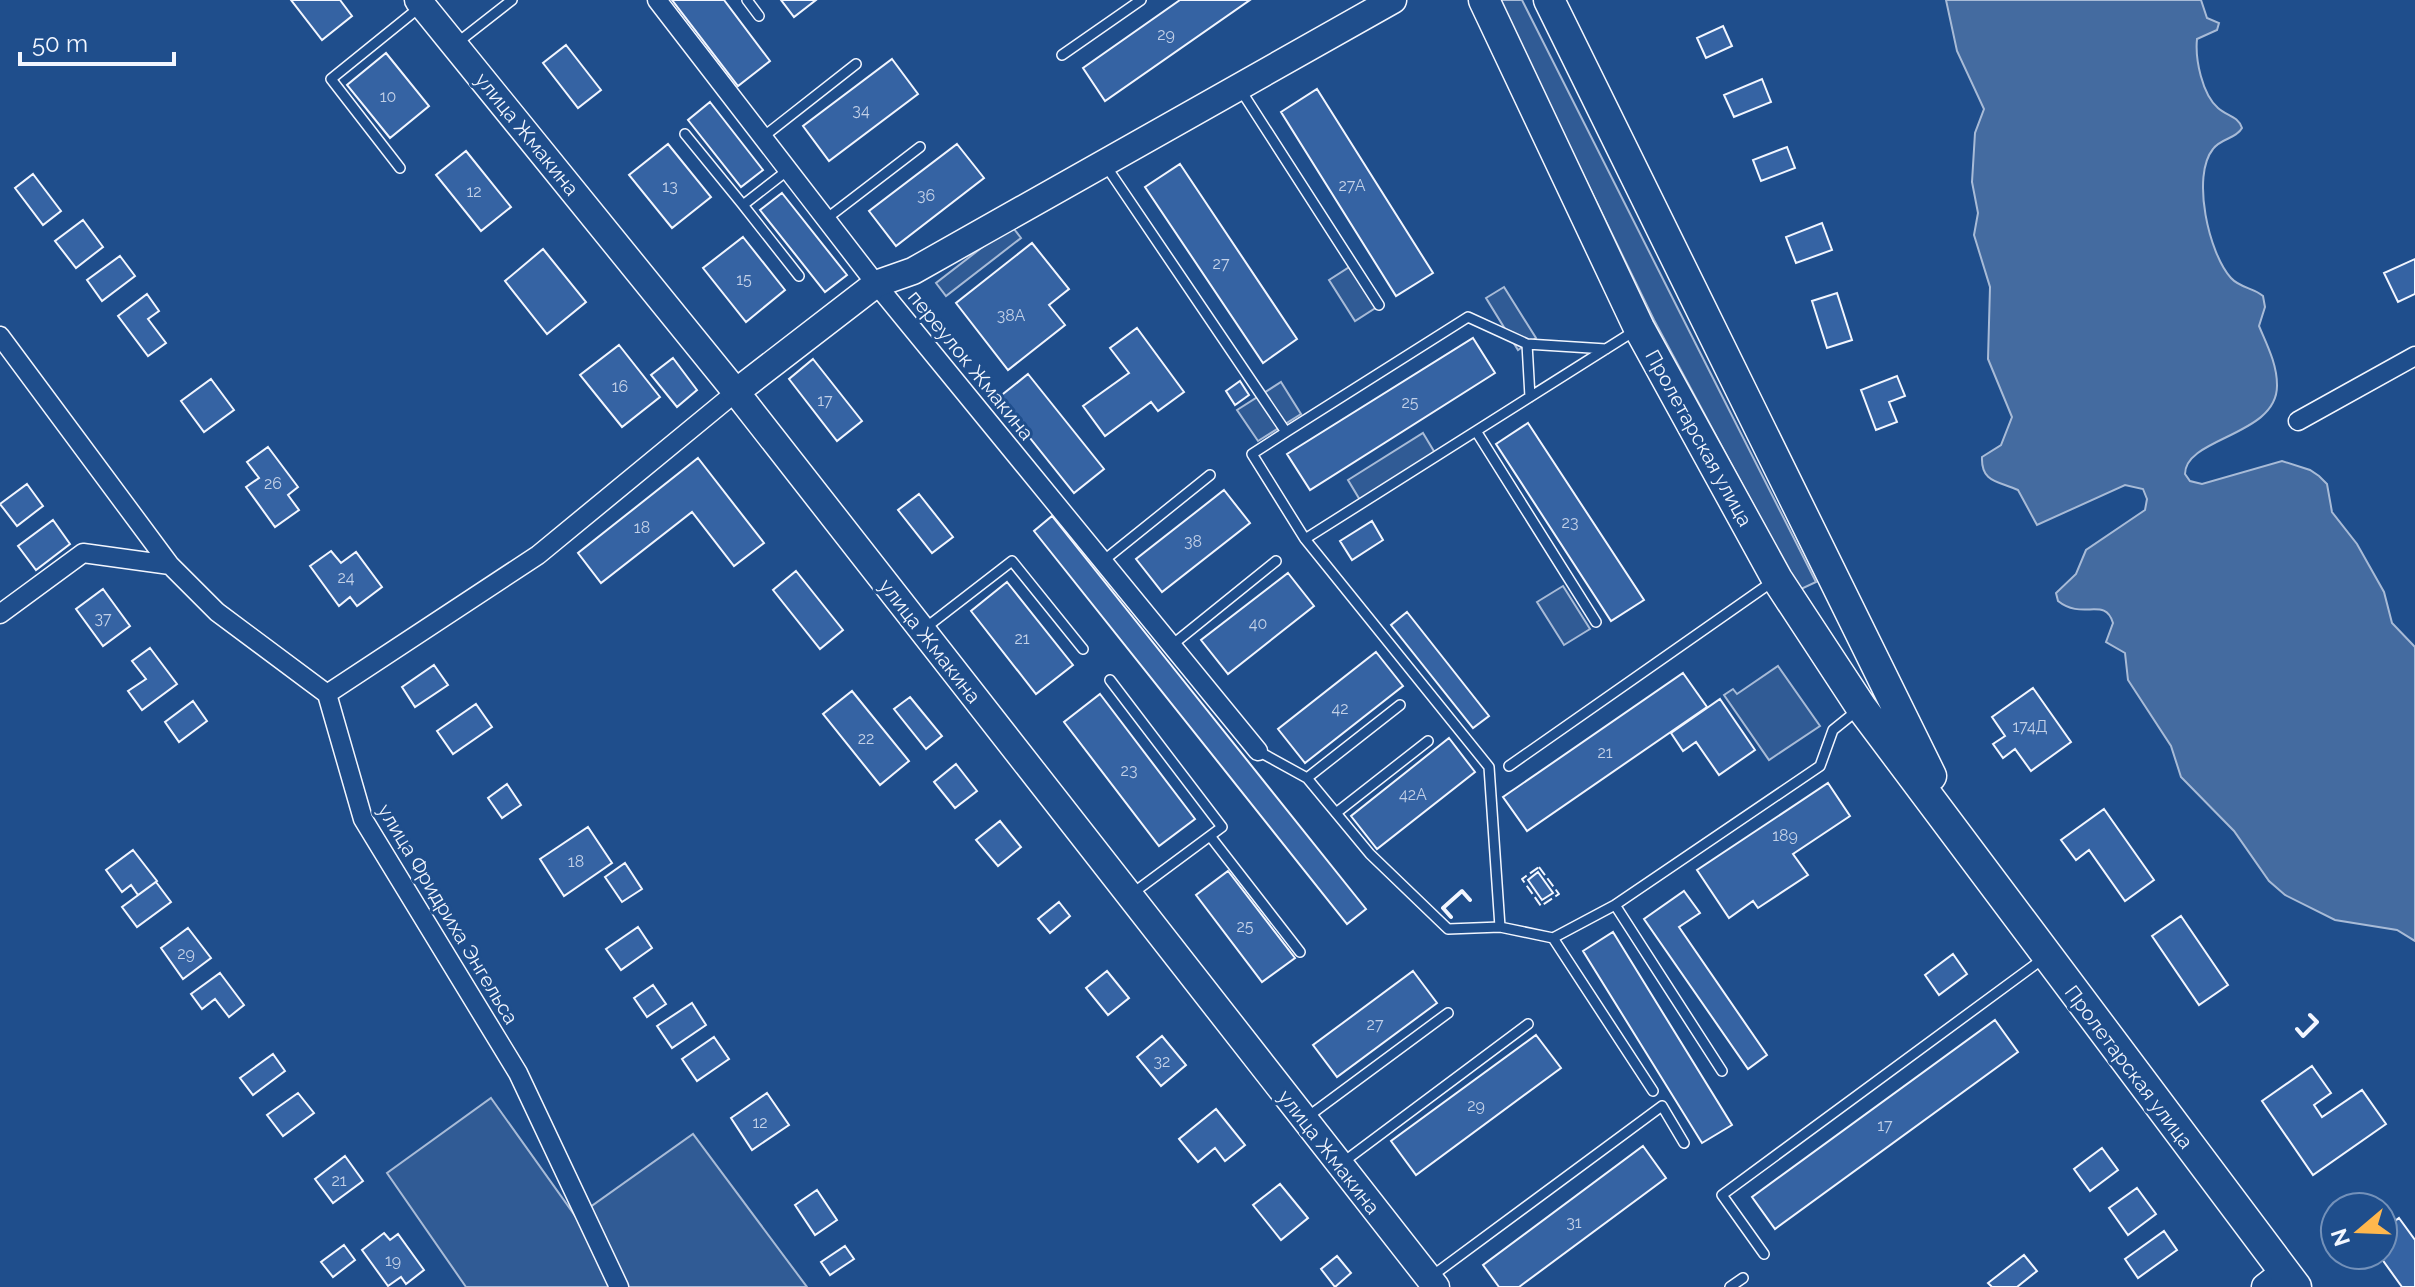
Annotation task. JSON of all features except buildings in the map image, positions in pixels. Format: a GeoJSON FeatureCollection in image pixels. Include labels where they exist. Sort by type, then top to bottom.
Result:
{"type":"FeatureCollection","features":[{"type":"Feature","properties":{"kind":"main road","name":"Пролетарская улица"},"geometry":{"type":"LineString","coordinates":[[1484,0],[1639,328],[1777,579],[1861,707],[1966,846],[2282,1282]]}},
{"type":"Feature","properties":{"kind":"main road","name":"Пролетарская улица"},"geometry":{"type":"LineString","coordinates":[[1549,0],[1966,846]]}},
{"type":"Feature","properties":{"kind":"main road"},"geometry":{"type":"LineString","coordinates":[[1799,613],[1839,593]]}},
{"type":"Feature","properties":{"kind":"street","name":"переулок Жмакина"},"geometry":{"type":"LineString","coordinates":[[657,0],[876,284],[1258,751]]}},
{"type":"Feature","properties":{"kind":"street"},"geometry":{"type":"LineString","coordinates":[[0,336],[170,565],[217,612],[327,694],[538,555],[736,392],[876,284],[913,271],[1105,165],[1385,2]]}},
{"type":"Feature","properties":{"kind":"street","name":"улица Жмакина"},"geometry":{"type":"LineString","coordinates":[[420,3],[736,392],[1433,1283]]}},
{"type":"Feature","properties":{"kind":"street"},"geometry":{"type":"LineString","coordinates":[[2298,421],[2415,356]]}},
{"type":"Feature","properties":{"kind":"street"},"geometry":{"type":"LineString","coordinates":[[0,614],[83,553],[170,565]]}},
{"type":"Feature","properties":{"kind":"street","name":"улица Фридриха Энгельса"},"geometry":{"type":"LineString","coordinates":[[327,694],[363,819],[518,1073],[619,1287]]}},
{"type":"Feature","properties":{"kind":"lane"},"geometry":{"type":"LineString","coordinates":[[454,45],[512,0]]}},
{"type":"Feature","properties":{"kind":"lane"},"geometry":{"type":"LineString","coordinates":[[747,0],[759,16]]}},
{"type":"Feature","properties":{"kind":"lane"},"geometry":{"type":"LineString","coordinates":[[1062,55],[1141,0]]}},
{"type":"Feature","properties":{"kind":"lane"},"geometry":{"type":"LineString","coordinates":[[400,168],[331,79],[420,3]]}},
{"type":"Feature","properties":{"kind":"lane"},"geometry":{"type":"LineString","coordinates":[[763,137],[856,64]]}},
{"type":"Feature","properties":{"kind":"lane"},"geometry":{"type":"LineString","coordinates":[[1240,89],[1379,305]]}},
{"type":"Feature","properties":{"kind":"lane"},"geometry":{"type":"LineString","coordinates":[[685,134],[799,276]]}},
{"type":"Feature","properties":{"kind":"lane"},"geometry":{"type":"LineString","coordinates":[[826,219],[920,147]]}},
{"type":"Feature","properties":{"kind":"lane"},"geometry":{"type":"LineString","coordinates":[[1105,165],[1286,432]]}},
{"type":"Feature","properties":{"kind":"lane"},"geometry":{"type":"LineString","coordinates":[[743,205],[788,170]]}},
{"type":"Feature","properties":{"kind":"lane"},"geometry":{"type":"LineString","coordinates":[[1500,927],[1489,767],[1305,539],[1252,454],[1468,317],[1527,344],[1606,349]]}},
{"type":"Feature","properties":{"kind":"lane"},"geometry":{"type":"LineString","coordinates":[[1305,539],[1639,328]]}},
{"type":"Feature","properties":{"kind":"lane"},"geometry":{"type":"LineString","coordinates":[[1527,344],[1530,397]]}},
{"type":"Feature","properties":{"kind":"lane"},"geometry":{"type":"LineString","coordinates":[[1476,431],[1596,622]]}},
{"type":"Feature","properties":{"kind":"lane"},"geometry":{"type":"LineString","coordinates":[[1103,561],[1210,475]]}},
{"type":"Feature","properties":{"kind":"lane"},"geometry":{"type":"LineString","coordinates":[[921,631],[1012,561],[1083,649]]}},
{"type":"Feature","properties":{"kind":"lane"},"geometry":{"type":"LineString","coordinates":[[1172,645],[1276,561]]}},
{"type":"Feature","properties":{"kind":"lane"},"geometry":{"type":"LineString","coordinates":[[1509,766],[1777,579]]}},
{"type":"Feature","properties":{"kind":"lane"},"geometry":{"type":"LineString","coordinates":[[1110,680],[1222,827],[1130,895]]}},
{"type":"Feature","properties":{"kind":"lane"},"geometry":{"type":"LineString","coordinates":[[1307,778],[1400,705]]}},
{"type":"Feature","properties":{"kind":"lane"},"geometry":{"type":"LineString","coordinates":[[1258,751],[1307,778],[1370,854],[1448,929],[1500,927],[1553,938],[1615,905],[1820,766],[1833,730],[1861,707]]}},
{"type":"Feature","properties":{"kind":"lane"},"geometry":{"type":"LineString","coordinates":[[1336,813],[1428,741]]}},
{"type":"Feature","properties":{"kind":"lane"},"geometry":{"type":"LineString","coordinates":[[1210,836],[1300,952]]}},
{"type":"Feature","properties":{"kind":"lane"},"geometry":{"type":"LineString","coordinates":[[1615,905],[1722,1071]]}},
{"type":"Feature","properties":{"kind":"lane"},"geometry":{"type":"LineString","coordinates":[[1553,938],[1653,1091]]}},
{"type":"Feature","properties":{"kind":"lane"},"geometry":{"type":"LineString","coordinates":[[1764,1254],[1722,1195],[2046,957]]}},
{"type":"Feature","properties":{"kind":"lane"},"geometry":{"type":"LineString","coordinates":[[1303,1120],[1448,1013]]}},
{"type":"Feature","properties":{"kind":"lane"},"geometry":{"type":"LineString","coordinates":[[1340,1166],[1528,1024]]}},
{"type":"Feature","properties":{"kind":"lane"},"geometry":{"type":"LineString","coordinates":[[1433,1283],[1662,1106],[1684,1143]]}},
{"type":"Feature","properties":{"kind":"lane"},"geometry":{"type":"LineString","coordinates":[[1730,1287],[1743,1278]]}},
{"type":"Feature","properties":{"kind":"shaded area"},"geometry":{"type":"Polygon","coordinates":[[[1498,0],[1522,0],[1816,582],[1799,590],[1654,320],[1498,0]]]}},
{"type":"Feature","properties":{"kind":"shaded area"},"geometry":{"type":"Polygon","coordinates":[[[1946,0],[2201,0],[2207,18],[2219,23],[2217,30],[2197,39],[2199,66],[2212,102],[2238,121],[2242,128],[2216,145],[2207,161],[2203,177],[2206,215],[2223,267],[2239,284],[2263,296],[2265,307],[2259,326],[2273,362],[2277,385],[2273,402],[2263,415],[2200,452],[2189,462],[2185,474],[2190,481],[2202,484],[2282,461],[2319,476],[2327,484],[2332,512],[2357,544],[2384,592],[2392,623],[2415,647],[2415,941],[2397,930],[2335,920],[2285,895],[2269,881],[2234,831],[2181,777],[2171,746],[2128,680],[2125,653],[2106,642],[2113,623],[2109,615],[2099,609],[2067,607],[2058,601],[2056,593],[2076,574],[2086,550],[2145,510],[2147,499],[2143,489],[2125,485],[2037,525],[2018,490],[1992,480],[1982,466],[1982,457],[2001,445],[2012,417],[1988,359],[1990,287],[1974,235],[1978,213],[1972,182],[1975,133],[1984,109],[1957,51],[1946,0]]]}},
{"type":"Feature","properties":{"kind":"shaded area"},"geometry":{"type":"Polygon","coordinates":[[[1011,225],[1021,238],[946,296],[936,283],[1011,225]]]}},
{"type":"Feature","properties":{"kind":"shaded area"},"geometry":{"type":"Polygon","coordinates":[[[1351,266],[1377,307],[1355,321],[1329,280],[1351,266]]]}},
{"type":"Feature","properties":{"kind":"shaded area"},"geometry":{"type":"Polygon","coordinates":[[[1504,287],[1536,338],[1518,350],[1486,298],[1504,287]]]}},
{"type":"Feature","properties":{"kind":"shaded area"},"geometry":{"type":"Polygon","coordinates":[[[1281,382],[1301,414],[1258,441],[1237,410],[1281,382]]]}},
{"type":"Feature","properties":{"kind":"shaded area"},"geometry":{"type":"Polygon","coordinates":[[[1423,433],[1435,453],[1360,500],[1348,480],[1423,433]]]}},
{"type":"Feature","properties":{"kind":"shaded area"},"geometry":{"type":"Polygon","coordinates":[[[1563,586],[1590,629],[1564,645],[1537,602],[1563,586]]]}},
{"type":"Feature","properties":{"kind":"shaded area"},"geometry":{"type":"Polygon","coordinates":[[[1778,666],[1820,726],[1769,760],[1724,695],[1733,689],[1737,694],[1778,666]]]}},
{"type":"Feature","properties":{"kind":"shaded area"},"geometry":{"type":"Polygon","coordinates":[[[491,1098],[576,1217],[693,1134],[807,1287],[466,1287],[387,1173],[491,1098]]]}},
{"type":"Feature","properties":{"kind":"fence"},"geometry":{"type":"LineString","coordinates":[[1539,867],[1559,894],[1541,906],[1522,879],[1539,867]]}},
{"type":"Feature","properties":{"kind":"wall"},"geometry":{"type":"LineString","coordinates":[[1451,917],[1443,908],[1462,891],[1470,900]]}},
{"type":"Feature","properties":{"kind":"wall"},"geometry":{"type":"LineString","coordinates":[[2297,1029],[2303,1036],[2317,1022],[2310,1015]]}}]}
